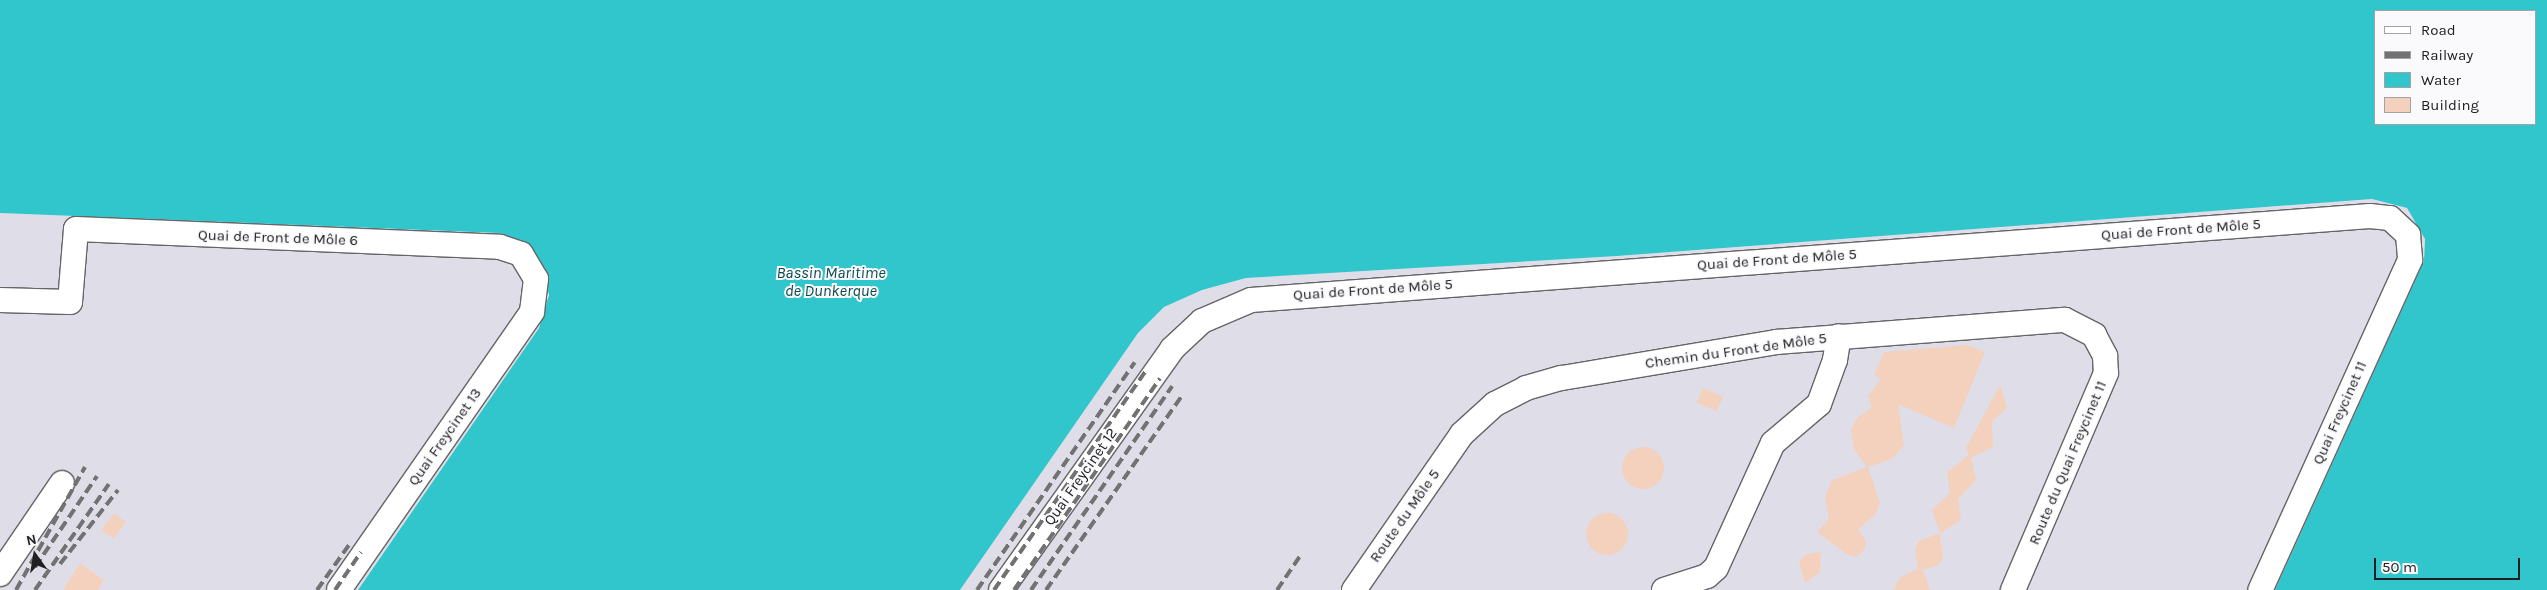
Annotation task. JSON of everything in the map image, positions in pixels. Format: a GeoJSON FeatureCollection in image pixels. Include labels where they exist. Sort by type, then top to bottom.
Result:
{"type":"FeatureCollection","features":[{"type":"Feature","properties":{"kind":"street","name":"Quai de Front de Môle 5"},"geometry":{"type":"LineString","coordinates":[[1161,363],[1202,321],[1251,300],[2370,216],[2390,218],[2408,235]]}},
{"type":"Feature","properties":{"kind":"street","name":"Quai de Front de Môle 6"},"geometry":{"type":"LineString","coordinates":[[0,300],[70,302],[76,230],[500,247],[521,254],[536,279]]}},
{"type":"Feature","properties":{"kind":"street","name":"Quai Freycinet 11"},"geometry":{"type":"LineString","coordinates":[[2260,590],[2410,260],[2408,235]]}},
{"type":"Feature","properties":{"kind":"street","name":"Quai Freycinet 13"},"geometry":{"type":"LineString","coordinates":[[339,590],[532,312],[536,279]]}},
{"type":"Feature","properties":{"kind":"street","name":"Chemin du Front de Môle 5"},"geometry":{"type":"LineString","coordinates":[[1456,442],[1495,404],[1549,380],[1776,342],[1839,336],[2056,319],[2074,322],[2094,335]]}},
{"type":"Feature","properties":{"kind":"street","name":"Route du Quai Freycinet 11"},"geometry":{"type":"LineString","coordinates":[[2013,590],[2102,389],[2105,356],[2094,335]]}},
{"type":"Feature","properties":{"kind":"street"},"geometry":{"type":"LineString","coordinates":[[1664,590],[1706,576],[1716,568],[1773,443],[1819,404],[1835,360],[1839,336]]}},
{"type":"Feature","properties":{"kind":"street","name":"Quai Freycinet 12"},"geometry":{"type":"LineString","coordinates":[[1001,590],[1161,363]]}},
{"type":"Feature","properties":{"kind":"street","name":"Route du Môle 5"},"geometry":{"type":"LineString","coordinates":[[1354,590],[1456,442]]}},
{"type":"Feature","properties":{"kind":"street"},"geometry":{"type":"LineString","coordinates":[[0,574],[62,483]]}},
{"type":"Feature","properties":{"kind":"shaded area"},"geometry":{"type":"Polygon","coordinates":[[[2372,199],[2407,208],[2425,239],[2424,261],[2275,590],[960,590],[1138,333],[1164,307],[1202,290],[1246,278],[1617,256],[2372,199]]]}},
{"type":"Feature","properties":{"kind":"shaded area"},"geometry":{"type":"Polygon","coordinates":[[[0,213],[499,233],[523,242],[540,260],[548,283],[548,305],[539,328],[358,590],[0,590],[0,213]]]}},
{"type":"Feature","properties":{"kind":"water","name":"Bassin Maritime de Dunkerque"},"geometry":{"type":"Polygon","coordinates":[[[0,0],[2547,0],[2547,590],[2275,590],[2424,261],[2425,239],[2407,208],[2372,199],[1617,256],[1246,278],[1202,290],[1164,307],[1138,333],[960,590],[358,590],[539,328],[549,295],[540,260],[523,242],[499,233],[0,213],[0,0]]]}},
{"type":"Feature","properties":{"kind":"building"},"geometry":{"type":"Polygon","coordinates":[[[1967,345],[1985,352],[1954,428],[1898,404],[1904,445],[1892,459],[1868,467],[1880,503],[1875,515],[1858,529],[1866,541],[1865,549],[1856,557],[1848,555],[1817,532],[1829,519],[1825,497],[1832,480],[1867,467],[1854,449],[1851,430],[1857,418],[1872,407],[1868,396],[1881,379],[1874,375],[1884,352],[1967,345]]]}},
{"type":"Feature","properties":{"kind":"building"},"geometry":{"type":"Polygon","coordinates":[[[2000,385],[2007,408],[1992,421],[1993,447],[1971,458],[1976,480],[1958,499],[1961,520],[1940,533],[1932,510],[1950,493],[1947,472],[1969,455],[1966,448],[2000,385]]]}},
{"type":"Feature","properties":{"kind":"building"},"geometry":{"type":"Polygon","coordinates":[[[1703,388],[1723,397],[1717,412],[1696,403],[1703,388]]]}},
{"type":"Feature","properties":{"kind":"building"},"geometry":{"type":"Polygon","coordinates":[[[1647,447],[1655,450],[1661,456],[1664,468],[1661,480],[1655,486],[1639,489],[1631,486],[1625,480],[1622,464],[1625,456],[1631,450],[1647,447]]]}},
{"type":"Feature","properties":{"kind":"building"},"geometry":{"type":"Polygon","coordinates":[[[114,513],[126,522],[113,539],[101,530],[114,513]]]}},
{"type":"Feature","properties":{"kind":"building"},"geometry":{"type":"Polygon","coordinates":[[[1611,513],[1619,516],[1625,522],[1628,534],[1625,546],[1619,552],[1603,555],[1595,552],[1589,546],[1586,530],[1589,522],[1595,516],[1611,513]]]}},
{"type":"Feature","properties":{"kind":"building"},"geometry":{"type":"Polygon","coordinates":[[[1940,533],[1943,560],[1936,566],[1923,570],[1930,590],[1893,590],[1901,577],[1918,569],[1915,549],[1919,541],[1940,533]]]}},
{"type":"Feature","properties":{"kind":"building"},"geometry":{"type":"Polygon","coordinates":[[[1821,552],[1820,572],[1805,583],[1799,561],[1806,555],[1821,552]]]}},
{"type":"Feature","properties":{"kind":"building"},"geometry":{"type":"Polygon","coordinates":[[[80,563],[104,580],[98,590],[63,590],[80,563]]]}},
{"type":"Feature","properties":{"kind":"railway"},"geometry":{"type":"LineString","coordinates":[[977,590],[1135,362]]}},
{"type":"Feature","properties":{"kind":"railway"},"geometry":{"type":"LineString","coordinates":[[994,590],[1147,369]]}},
{"type":"Feature","properties":{"kind":"railway"},"geometry":{"type":"LineString","coordinates":[[1014,590],[1160,378]]}},
{"type":"Feature","properties":{"kind":"railway"},"geometry":{"type":"LineString","coordinates":[[1031,590],[1172,386]]}},
{"type":"Feature","properties":{"kind":"railway"},"geometry":{"type":"LineString","coordinates":[[1046,590],[1183,394]]}},
{"type":"Feature","properties":{"kind":"railway"},"geometry":{"type":"LineString","coordinates":[[16,590],[85,467]]}},
{"type":"Feature","properties":{"kind":"railway"},"geometry":{"type":"LineString","coordinates":[[35,567],[97,476]]}},
{"type":"Feature","properties":{"kind":"railway"},"geometry":{"type":"LineString","coordinates":[[35,590],[109,484]]}},
{"type":"Feature","properties":{"kind":"railway"},"geometry":{"type":"LineString","coordinates":[[60,564],[118,490]]}},
{"type":"Feature","properties":{"kind":"railway"},"geometry":{"type":"LineString","coordinates":[[317,590],[349,545]]}},
{"type":"Feature","properties":{"kind":"railway"},"geometry":{"type":"LineString","coordinates":[[335,590],[361,552]]}},
{"type":"Feature","properties":{"kind":"railway"},"geometry":{"type":"LineString","coordinates":[[1277,590],[1300,556]]}}]}
